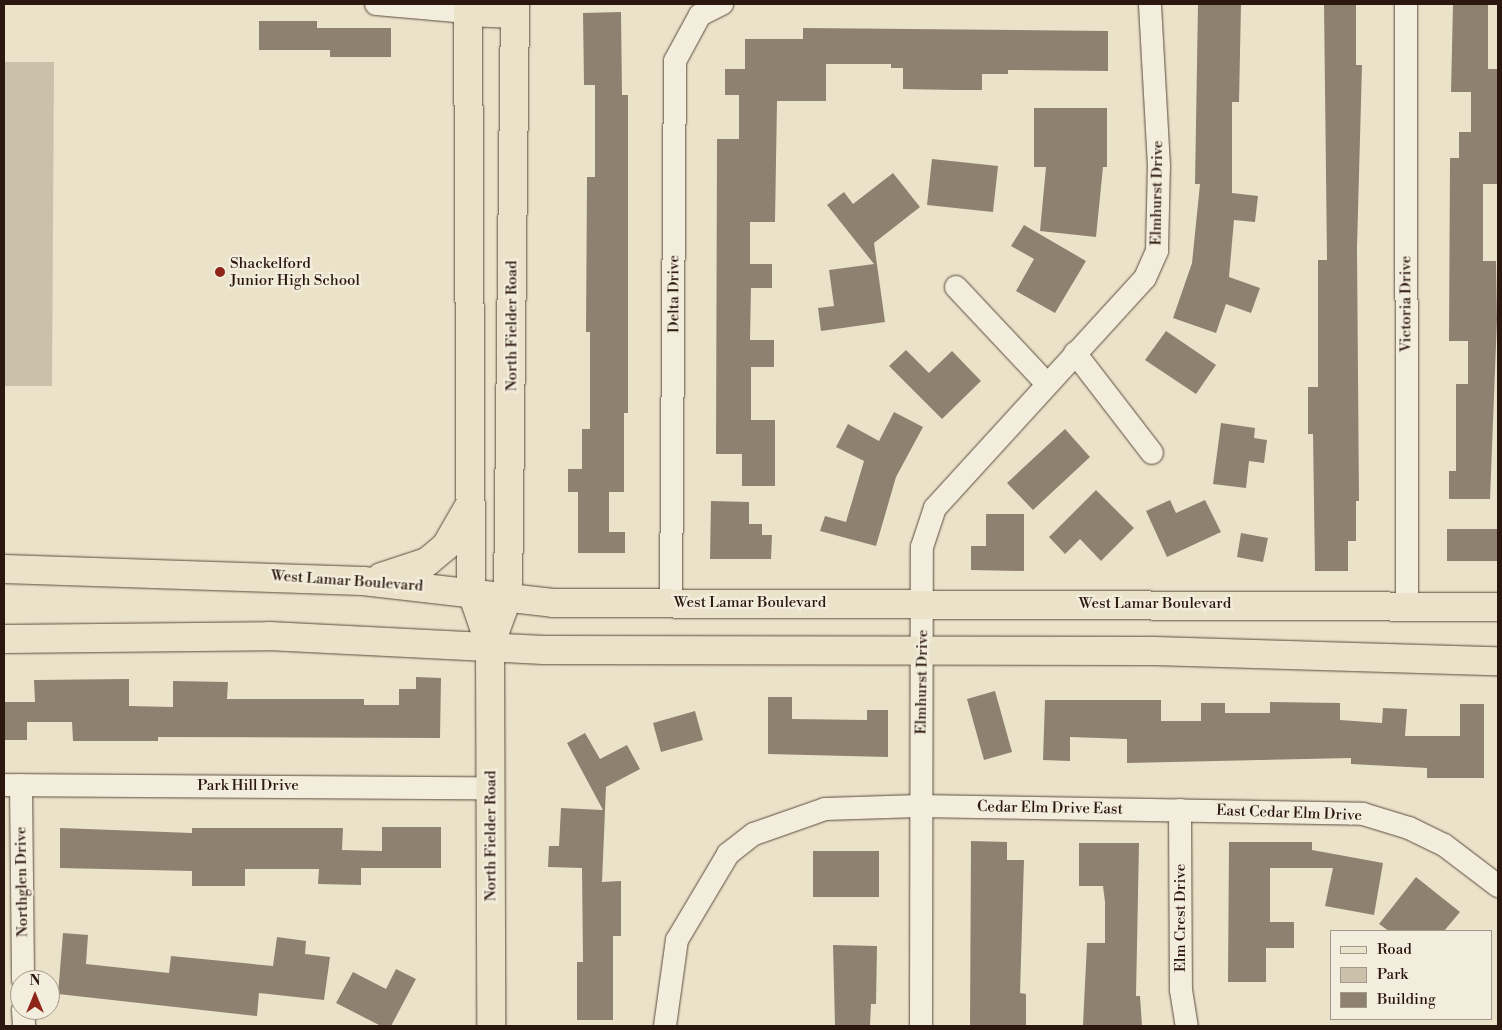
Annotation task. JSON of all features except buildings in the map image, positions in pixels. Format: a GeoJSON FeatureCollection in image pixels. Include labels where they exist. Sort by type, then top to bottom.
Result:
{"type":"FeatureCollection","features":[{"type":"Feature","properties":{"kind":"main road"},"geometry":{"type":"LineString","coordinates":[[468,8],[514,9]]}},
{"type":"Feature","properties":{"kind":"main road","name":"North Fielder Road"},"geometry":{"type":"LineString","coordinates":[[468,8],[471,590],[490,645],[492,788],[491,1026]]}},
{"type":"Feature","properties":{"kind":"main road","name":"North Fielder Road"},"geometry":{"type":"LineString","coordinates":[[490,645],[508,596],[514,9]]}},
{"type":"Feature","properties":{"kind":"main road"},"geometry":{"type":"LineString","coordinates":[[363,581],[427,562],[460,528],[470,503]]}},
{"type":"Feature","properties":{"kind":"main road","name":"West Lamar Boulevard"},"geometry":{"type":"LineString","coordinates":[[4,569],[363,581],[471,590],[553,603],[1407,604],[1498,607]]}},
{"type":"Feature","properties":{"kind":"main road"},"geometry":{"type":"LineString","coordinates":[[4,639],[269,636],[490,645],[544,650],[1152,651],[1498,661]]}},
{"type":"Feature","properties":{"kind":"street"},"geometry":{"type":"LineString","coordinates":[[376,4],[468,8]]}},
{"type":"Feature","properties":{"kind":"street","name":"Delta Drive"},"geometry":{"type":"LineString","coordinates":[[671,604],[675,61],[693,9],[722,4]]}},
{"type":"Feature","properties":{"kind":"street","name":"Elmhurst Drive"},"geometry":{"type":"LineString","coordinates":[[922,1026],[919,806],[923,650],[922,547],[935,508],[1145,278],[1157,251],[1159,166],[1150,4]]}},
{"type":"Feature","properties":{"kind":"street","name":"Victoria Drive"},"geometry":{"type":"LineString","coordinates":[[1406,4],[1407,604]]}},
{"type":"Feature","properties":{"kind":"street"},"geometry":{"type":"LineString","coordinates":[[956,288],[1047,384]]}},
{"type":"Feature","properties":{"kind":"street"},"geometry":{"type":"LineString","coordinates":[[1076,353],[1152,453]]}},
{"type":"Feature","properties":{"kind":"street","name":"Park Hill Drive"},"geometry":{"type":"LineString","coordinates":[[12,785],[492,788]]}},
{"type":"Feature","properties":{"kind":"street","name":"Northglen Drive"},"geometry":{"type":"LineString","coordinates":[[12,785],[22,970]]}},
{"type":"Feature","properties":{"kind":"street","name":"Cedar Elm Drive East"},"geometry":{"type":"LineString","coordinates":[[665,1026],[677,940],[728,854],[754,834],[825,809],[919,806],[1180,810]]}},
{"type":"Feature","properties":{"kind":"street","name":"East Cedar Elm Drive"},"geometry":{"type":"LineString","coordinates":[[1180,810],[1363,814],[1409,828],[1444,845],[1498,886]]}},
{"type":"Feature","properties":{"kind":"street","name":"Elm Crest Drive"},"geometry":{"type":"LineString","coordinates":[[1180,810],[1181,990],[1187,1026]]}},
{"type":"Feature","properties":{"kind":"green space"},"geometry":{"type":"Polygon","coordinates":[[[4,62],[54,62],[52,386],[4,386],[4,62]]]}},
{"type":"Feature","properties":{"kind":"place","name":"Shackelford Junior High School"},"geometry":{"type":"Point","coordinates":[220,272]}}]}
